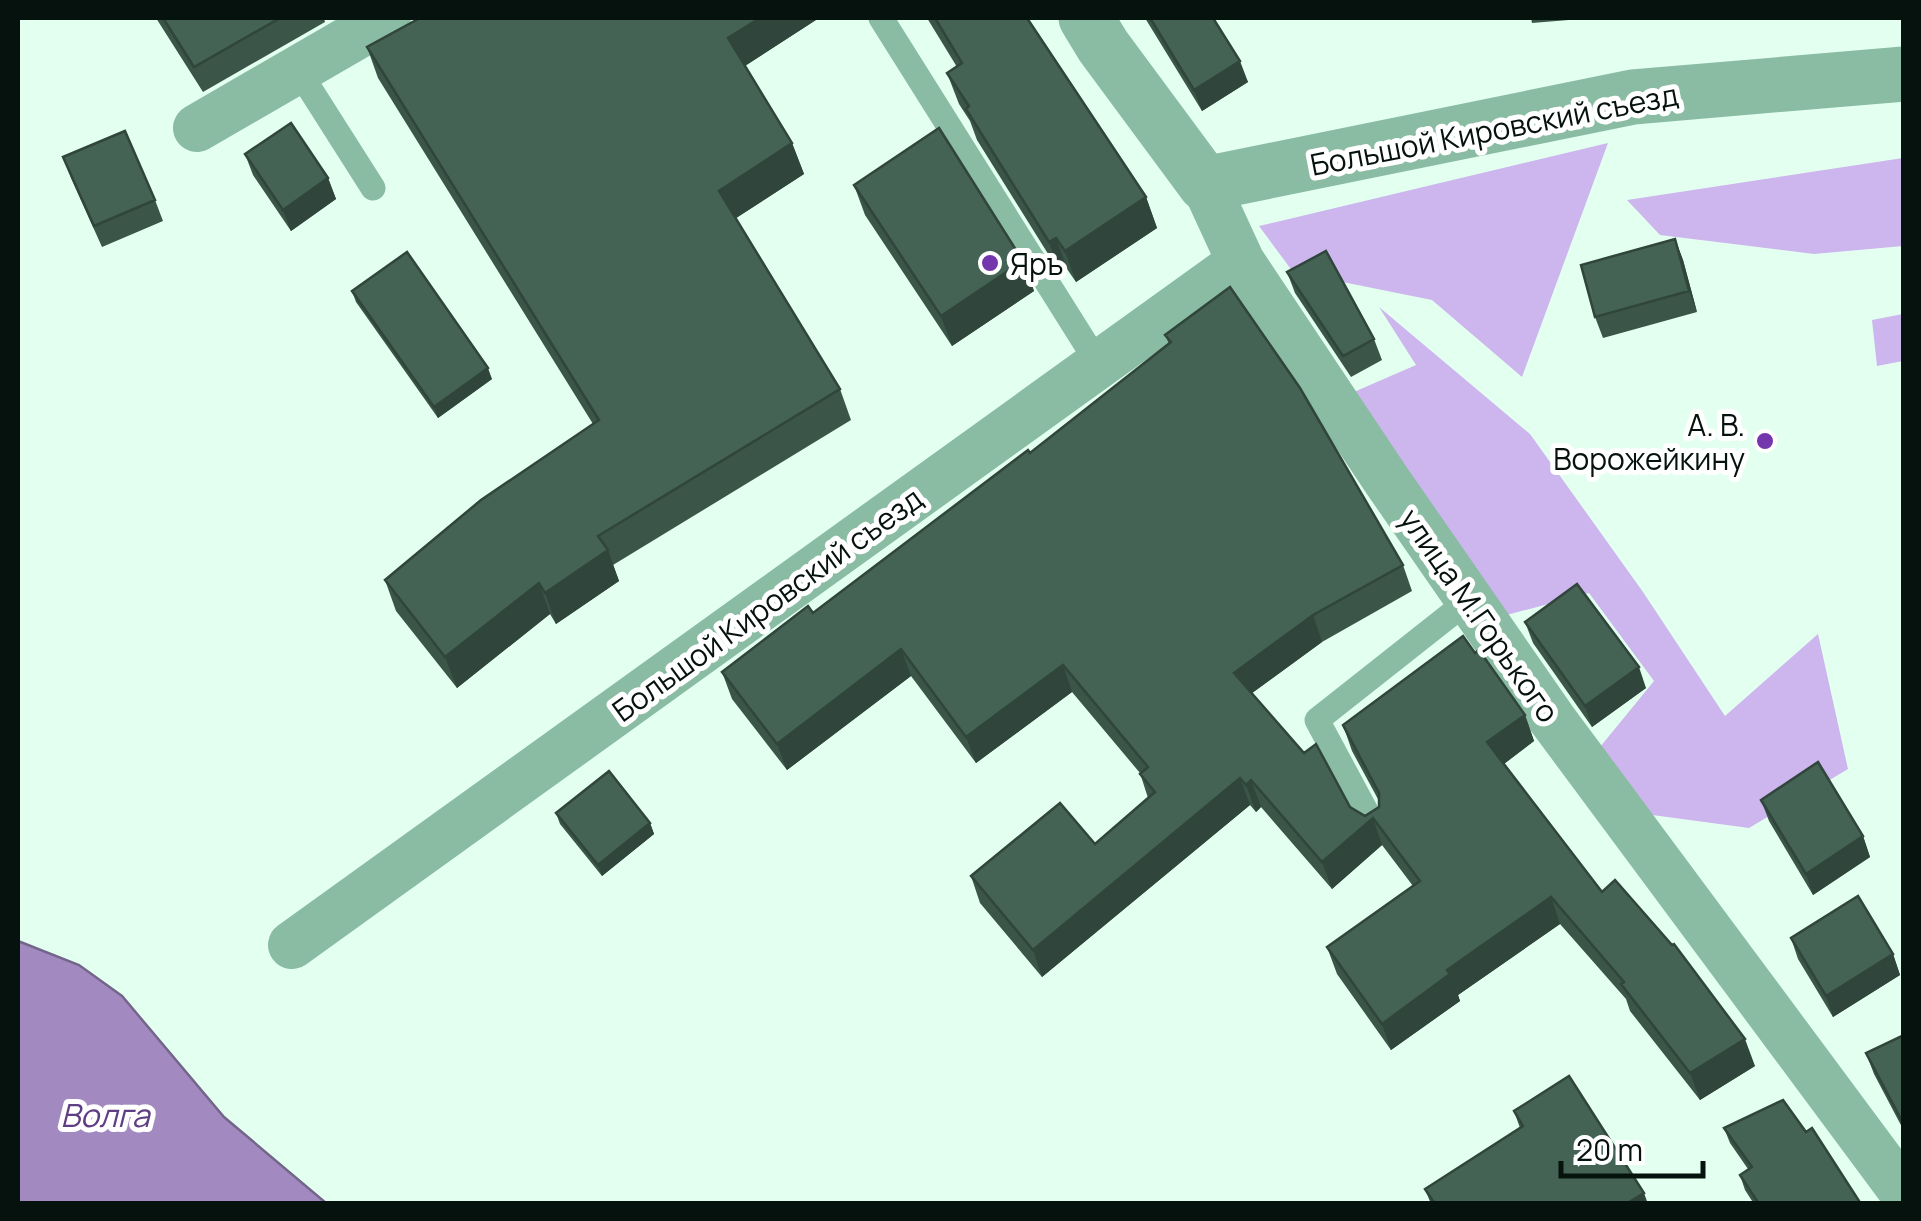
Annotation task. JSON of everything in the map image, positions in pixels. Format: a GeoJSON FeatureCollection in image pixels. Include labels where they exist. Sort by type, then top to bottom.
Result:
{"type":"FeatureCollection","features":[{"type":"Feature","properties":{"kind":"street"},"geometry":{"type":"LineString","coordinates":[[197,128],[388,18]]}},
{"type":"Feature","properties":{"kind":"street","name":"улица М.Горького"},"geometry":{"type":"LineString","coordinates":[[1086,18],[1205,184],[1242,262],[1552,719],[1903,1189]]}},
{"type":"Feature","properties":{"kind":"street","name":"Большой Кировский съезд"},"geometry":{"type":"LineString","coordinates":[[1205,184],[1633,97],[1904,74]]}},
{"type":"Feature","properties":{"kind":"street","name":"Большой Кировский съезд"},"geometry":{"type":"LineString","coordinates":[[292,945],[1242,262]]}},
{"type":"Feature","properties":{"kind":"lane"},"geometry":{"type":"LineString","coordinates":[[881,18],[1099,364]]}},
{"type":"Feature","properties":{"kind":"lane"},"geometry":{"type":"LineString","coordinates":[[298,70],[373,188]]}},
{"type":"Feature","properties":{"kind":"lane"},"geometry":{"type":"LineString","coordinates":[[1374,826],[1318,720],[1470,600]]}},
{"type":"Feature","properties":{"kind":"shaded area"},"geometry":{"type":"Polygon","coordinates":[[[1608,143],[1522,377],[1432,300],[1293,272],[1259,226],[1608,143]]]}},
{"type":"Feature","properties":{"kind":"shaded area"},"geometry":{"type":"Polygon","coordinates":[[[1903,158],[1903,246],[1814,254],[1660,235],[1627,200],[1903,158]]]}},
{"type":"Feature","properties":{"kind":"shaded area"},"geometry":{"type":"Polygon","coordinates":[[[1379,307],[1530,434],[1643,592],[1725,716],[1818,634],[1848,769],[1749,828],[1645,814],[1600,747],[1654,681],[1589,593],[1503,616],[1347,395],[1416,365],[1379,307]]]}},
{"type":"Feature","properties":{"kind":"shaded area"},"geometry":{"type":"Polygon","coordinates":[[[1903,314],[1903,361],[1877,366],[1872,320],[1903,314]]]}},
{"type":"Feature","properties":{"kind":"water","name":"Волга"},"geometry":{"type":"Polygon","coordinates":[[[18,941],[79,965],[122,996],[224,1117],[326,1203],[18,1203],[18,941]]]}},
{"type":"Feature","properties":{"kind":"building"},"geometry":{"type":"Polygon","coordinates":[[[163,18],[280,18],[194,67],[163,18]]]}},
{"type":"Feature","properties":{"kind":"building"},"geometry":{"type":"Polygon","coordinates":[[[420,18],[760,18],[728,38],[792,143],[719,191],[840,389],[598,536],[608,550],[545,593],[539,583],[445,657],[385,580],[481,500],[599,420],[367,47],[420,18]]]}},
{"type":"Feature","properties":{"kind":"building"},"geometry":{"type":"Polygon","coordinates":[[[935,18],[1027,18],[1146,197],[1065,251],[1056,238],[1049,242],[947,73],[962,63],[935,18]]]}},
{"type":"Feature","properties":{"kind":"building"},"geometry":{"type":"Polygon","coordinates":[[[1150,18],[1213,18],[1240,61],[1194,90],[1150,18]]]}},
{"type":"Feature","properties":{"kind":"building"},"geometry":{"type":"Polygon","coordinates":[[[291,123],[328,178],[283,210],[245,154],[291,123]]]}},
{"type":"Feature","properties":{"kind":"building"},"geometry":{"type":"Polygon","coordinates":[[[939,128],[1023,261],[941,316],[854,185],[939,128]]]}},
{"type":"Feature","properties":{"kind":"building"},"geometry":{"type":"Polygon","coordinates":[[[125,131],[155,200],[94,226],[63,157],[125,131]]]}},
{"type":"Feature","properties":{"kind":"building"},"geometry":{"type":"Polygon","coordinates":[[[1675,239],[1689,291],[1595,317],[1581,265],[1675,239]]]}},
{"type":"Feature","properties":{"kind":"building"},"geometry":{"type":"Polygon","coordinates":[[[1326,251],[1374,339],[1343,356],[1287,272],[1326,251]]]}},
{"type":"Feature","properties":{"kind":"building"},"geometry":{"type":"Polygon","coordinates":[[[407,252],[488,368],[434,407],[352,291],[407,252]]]}},
{"type":"Feature","properties":{"kind":"building"},"geometry":{"type":"Polygon","coordinates":[[[1230,287],[1300,388],[1403,565],[1313,615],[1234,673],[1304,753],[1316,744],[1350,807],[1365,816],[1379,807],[1379,793],[1343,725],[1463,636],[1475,653],[1479,650],[1525,715],[1487,742],[1602,892],[1615,880],[1674,944],[1745,1039],[1690,1073],[1621,984],[1624,982],[1551,897],[1447,970],[1450,974],[1382,1024],[1327,947],[1420,881],[1373,818],[1322,862],[1251,780],[1246,785],[1240,778],[1033,950],[971,876],[1060,803],[1095,844],[1155,792],[1140,774],[1148,767],[1063,665],[966,737],[901,649],[777,744],[722,672],[808,606],[813,613],[1028,450],[1030,453],[1171,342],[1165,335],[1230,287]]]}},
{"type":"Feature","properties":{"kind":"building"},"geometry":{"type":"Polygon","coordinates":[[[1577,584],[1639,667],[1585,706],[1525,622],[1577,584]]]}},
{"type":"Feature","properties":{"kind":"building"},"geometry":{"type":"Polygon","coordinates":[[[1818,762],[1863,836],[1806,874],[1761,800],[1818,762]]]}},
{"type":"Feature","properties":{"kind":"building"},"geometry":{"type":"Polygon","coordinates":[[[609,771],[650,823],[598,865],[556,813],[609,771]]]}},
{"type":"Feature","properties":{"kind":"building"},"geometry":{"type":"Polygon","coordinates":[[[1858,896],[1893,954],[1826,996],[1791,938],[1858,896]]]}},
{"type":"Feature","properties":{"kind":"building"},"geometry":{"type":"Polygon","coordinates":[[[1904,1035],[1904,1121],[1902,1121],[1866,1053],[1904,1035]]]}},
{"type":"Feature","properties":{"kind":"building"},"geometry":{"type":"Polygon","coordinates":[[[1569,1076],[1644,1193],[1626,1204],[1435,1204],[1425,1189],[1523,1126],[1514,1111],[1569,1076]]]}},
{"type":"Feature","properties":{"kind":"building"},"geometry":{"type":"Polygon","coordinates":[[[1783,1100],[1806,1132],[1812,1128],[1861,1204],[1759,1204],[1740,1175],[1752,1167],[1724,1128],[1783,1100]]]}},
{"type":"Feature","properties":{"kind":"place","name":"Яръ"},"geometry":{"type":"Point","coordinates":[990,263]}},
{"type":"Feature","properties":{"kind":"place","name":"А. В. Ворожейкину"},"geometry":{"type":"Point","coordinates":[1765,441]}}]}
